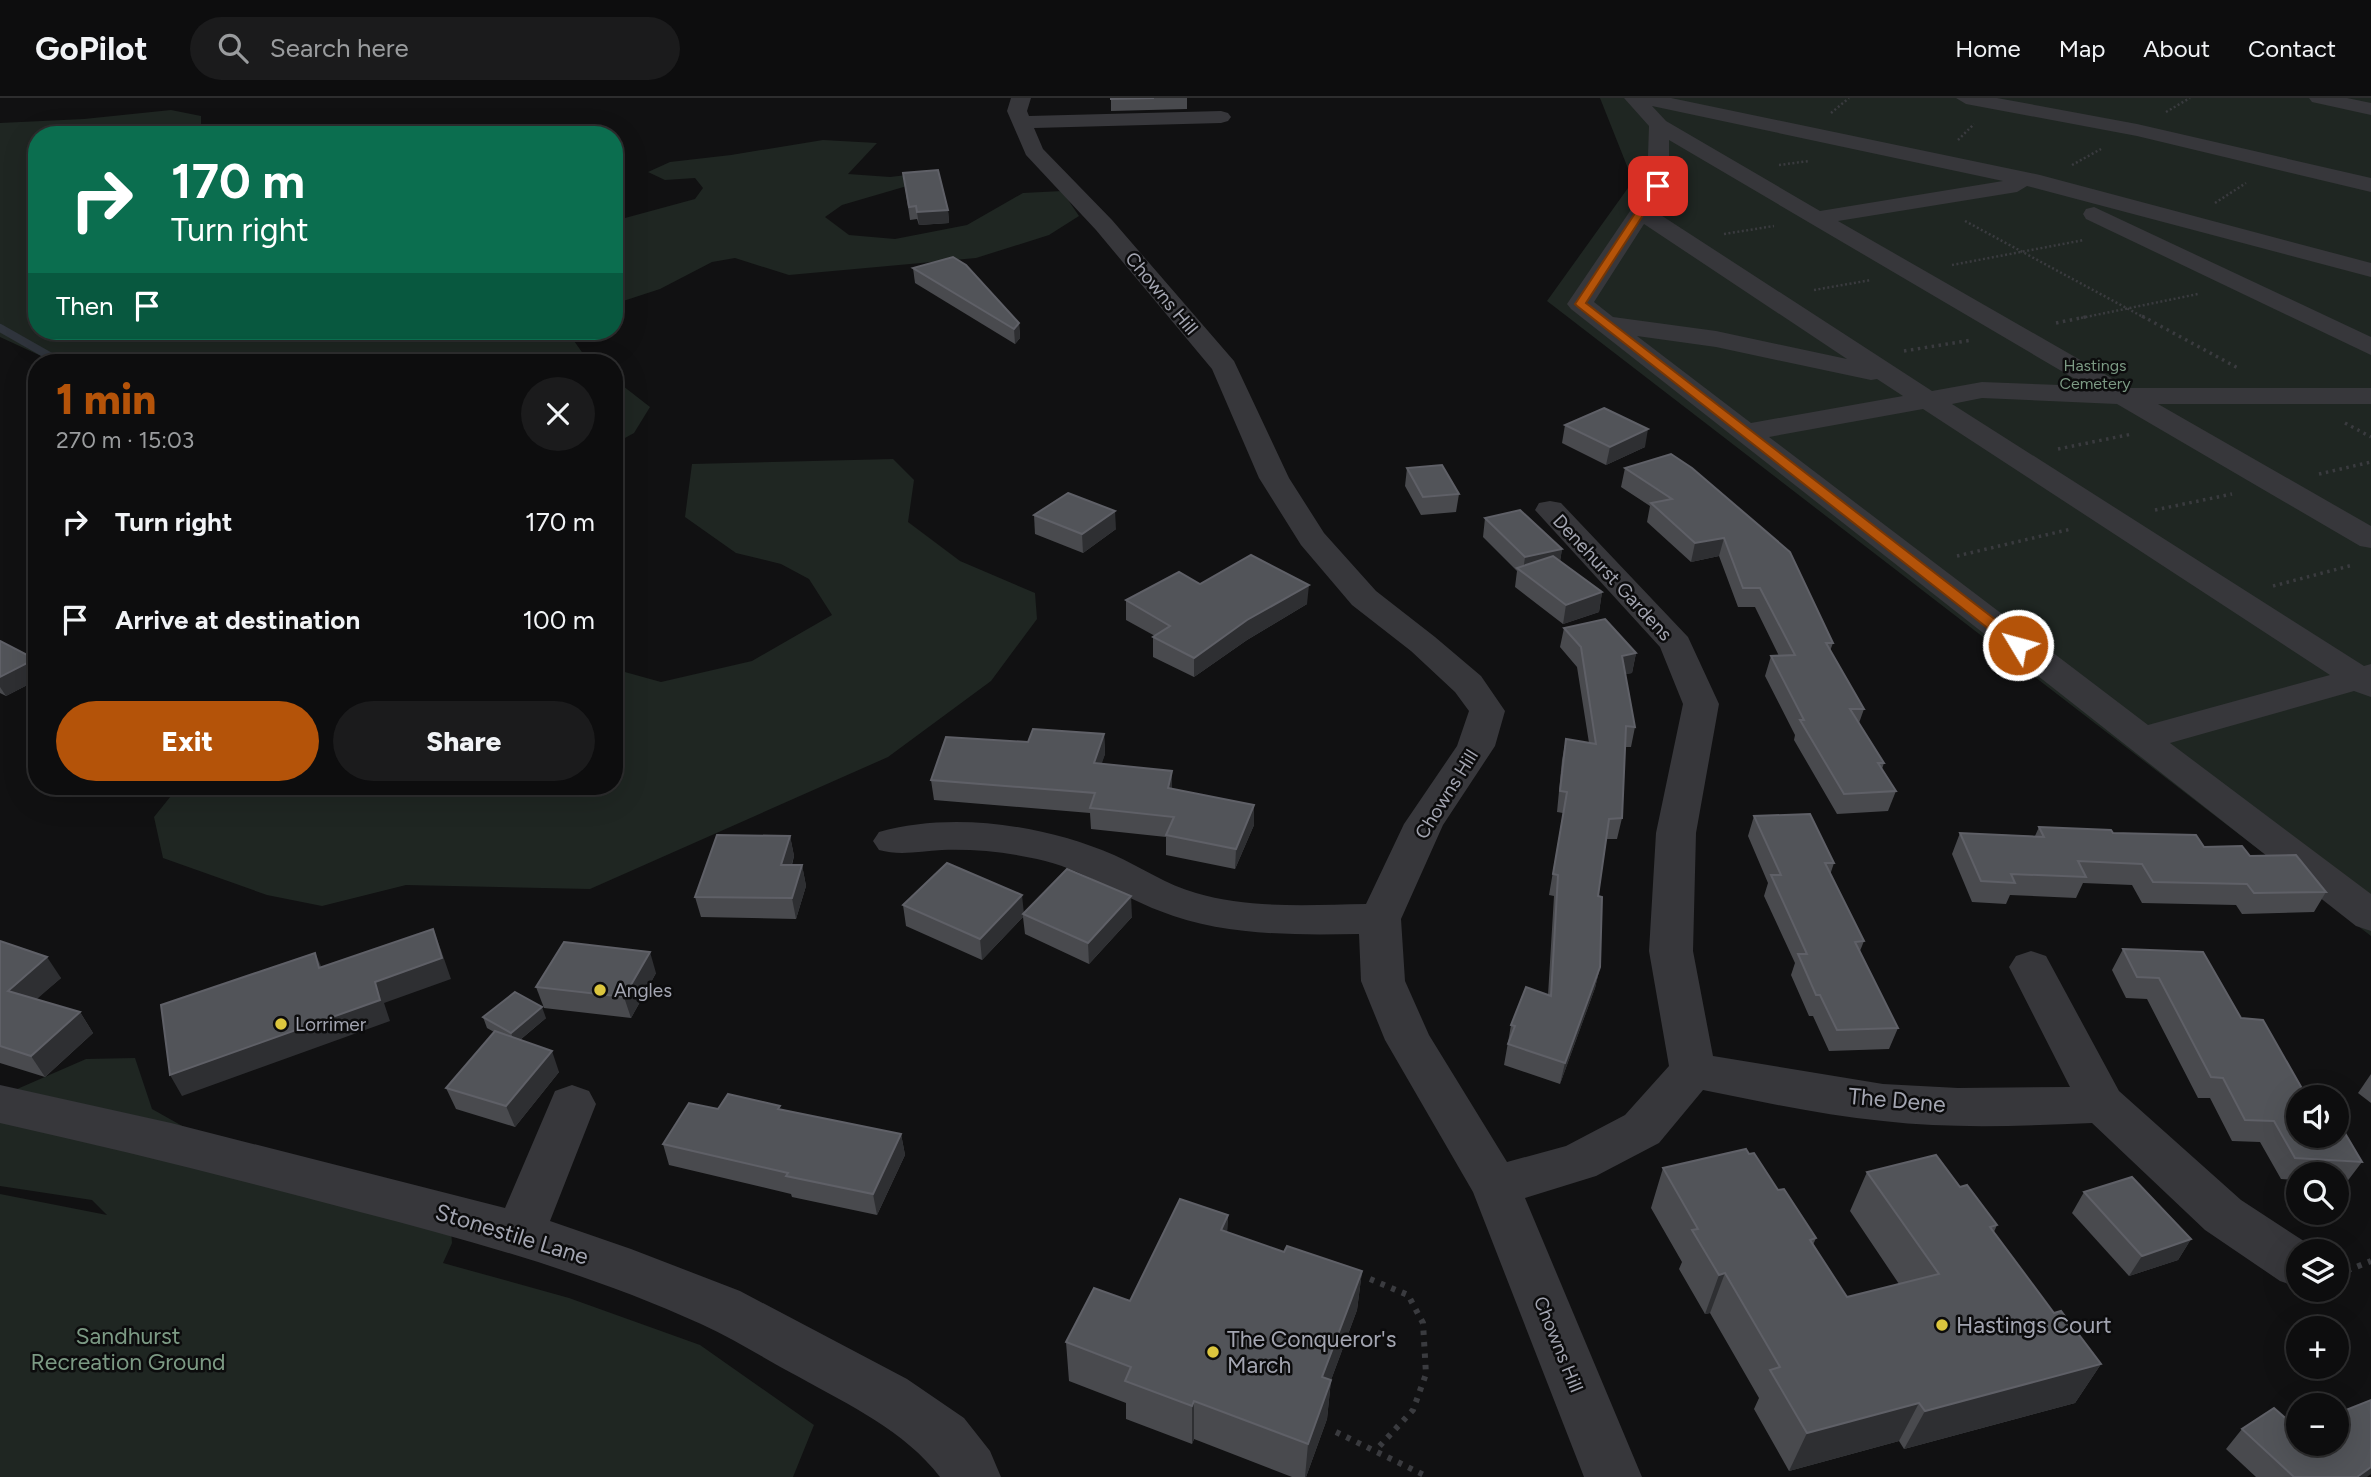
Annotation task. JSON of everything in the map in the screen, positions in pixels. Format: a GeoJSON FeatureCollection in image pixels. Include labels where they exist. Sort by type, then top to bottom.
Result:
{"type":"FeatureCollection","features":[{"type":"Feature","properties":{"kind":"street"},"geometry":{"type":"LineString","coordinates":[[1634,98],[1818,218],[2371,540]]}},
{"type":"Feature","properties":{"kind":"street"},"geometry":{"type":"LineString","coordinates":[[1966,98],[2137,130],[2371,185]]}},
{"type":"Feature","properties":{"kind":"street"},"geometry":{"type":"LineString","coordinates":[[2319,98],[2371,109]]}},
{"type":"Feature","properties":{"kind":"street"},"geometry":{"type":"LineString","coordinates":[[1021,110],[1221,117]]}},
{"type":"Feature","properties":{"kind":"street","name":"Chowns Hill"},"geometry":{"type":"LineString","coordinates":[[1021,110],[1032,151],[1104,225],[1225,368],[1274,478],[1312,538],[1364,598],[1423,644],[1468,684],[1487,711],[1476,746],[1424,824],[1380,919],[1383,981],[1408,1040],[1495,1186],[1613,1477]]}},
{"type":"Feature","properties":{"kind":"street"},"geometry":{"type":"LineString","coordinates":[[1651,111],[1937,160],[2371,270]]}},
{"type":"Feature","properties":{"kind":"street"},"geometry":{"type":"LineString","coordinates":[[1651,111],[1658,186],[1580,304],[2371,916]]}},
{"type":"Feature","properties":{"kind":"street"},"geometry":{"type":"LineString","coordinates":[[1818,218],[2034,183],[2371,347]]}},
{"type":"Feature","properties":{"kind":"street"},"geometry":{"type":"LineString","coordinates":[[1642,212],[2232,597],[2368,680]]}},
{"type":"Feature","properties":{"kind":"street"},"geometry":{"type":"LineString","coordinates":[[1605,324],[1716,339],[1895,377]]}},
{"type":"Feature","properties":{"kind":"street"},"geometry":{"type":"LineString","coordinates":[[1746,433],[1982,390],[2125,396],[2371,396]]}},
{"type":"Feature","properties":{"kind":"street","name":"Denehurst Gardens"},"geometry":{"type":"LineString","coordinates":[[1550,510],[1676,643],[1701,704],[1676,833],[1671,951],[1693,1069]]}},
{"type":"Feature","properties":{"kind":"street"},"geometry":{"type":"LineString","coordinates":[[2141,739],[2368,680]]}},
{"type":"Feature","properties":{"kind":"street"},"geometry":{"type":"LineString","coordinates":[[893,841],[938,836],[991,836],[1041,846],[1084,859],[1189,906],[1250,917],[1380,919]]}},
{"type":"Feature","properties":{"kind":"street"},"geometry":{"type":"LineString","coordinates":[[2031,967],[2102,1104],[2223,1215],[2286,1257]]}},
{"type":"Feature","properties":{"kind":"street"},"geometry":{"type":"LineString","coordinates":[[1495,1186],[1579,1163],[1642,1129],[1693,1069]]}},
{"type":"Feature","properties":{"kind":"street","name":"The Dene"},"geometry":{"type":"LineString","coordinates":[[1693,1069],[1783,1088],[1908,1105],[2040,1107],[2102,1104]]}},
{"type":"Feature","properties":{"kind":"street","name":"Stonestile Lane"},"geometry":{"type":"LineString","coordinates":[[0,1104],[171,1142],[520,1233],[721,1308],[887,1396],[944,1437],[970,1470],[972,1477]]}},
{"type":"Feature","properties":{"kind":"street"},"geometry":{"type":"LineString","coordinates":[[520,1233],[572,1104]]}},
{"type":"Feature","properties":{"kind":"path"},"geometry":{"type":"LineString","coordinates":[[1937,160],[1996,103]]}},
{"type":"Feature","properties":{"kind":"path"},"geometry":{"type":"LineString","coordinates":[[2034,183],[2137,130]]}},
{"type":"Feature","properties":{"kind":"path"},"geometry":{"type":"LineString","coordinates":[[1925,200],[2371,437]]}},
{"type":"Feature","properties":{"kind":"path"},"geometry":{"type":"LineString","coordinates":[[1685,241],[1818,218]]}},
{"type":"Feature","properties":{"kind":"path"},"geometry":{"type":"LineString","coordinates":[[2232,597],[2358,564]]}},
{"type":"Feature","properties":{"kind":"path"},"geometry":{"type":"LineString","coordinates":[[2349,1270],[2371,1261]]}},
{"type":"Feature","properties":{"kind":"path"},"geometry":{"type":"LineString","coordinates":[[1370,1279],[1408,1295],[1423,1323],[1426,1374],[1413,1410],[1375,1451]]}},
{"type":"Feature","properties":{"kind":"path"},"geometry":{"type":"LineString","coordinates":[[1336,1432],[1428,1477]]}},
{"type":"Feature","properties":{"kind":"green space","name":"Hastings Cemetery"},"geometry":{"type":"Polygon","coordinates":[[[1600,98],[2371,98],[2371,936],[1547,301],[1633,181],[1600,98]]]}},
{"type":"Feature","properties":{"kind":"green space"},"geometry":{"type":"Polygon","coordinates":[[[171,110],[201,116],[201,126],[28,126],[28,340],[573,340],[583,354],[37,354],[0,337],[0,123],[84,119],[171,110]]]}},
{"type":"Feature","properties":{"kind":"green space"},"geometry":{"type":"Polygon","coordinates":[[[823,140],[877,143],[848,174],[890,177],[915,174],[907,186],[842,205],[825,217],[849,235],[895,239],[967,225],[1023,193],[1062,191],[1079,216],[1049,235],[976,258],[789,275],[735,258],[712,262],[660,289],[623,301],[623,219],[695,199],[703,188],[695,178],[665,180],[648,172],[670,162],[823,140]]]}},
{"type":"Feature","properties":{"kind":"green space"},"geometry":{"type":"Polygon","coordinates":[[[623,386],[650,407],[634,433],[623,439],[623,386]]]}},
{"type":"Feature","properties":{"kind":"green space"},"geometry":{"type":"Polygon","coordinates":[[[893,459],[914,480],[908,522],[960,561],[1035,593],[1037,619],[991,681],[888,757],[590,889],[406,885],[322,906],[267,895],[163,858],[154,817],[172,795],[623,795],[623,671],[661,682],[752,661],[832,615],[809,579],[781,564],[736,553],[685,517],[692,464],[893,459]]]}},
{"type":"Feature","properties":{"kind":"green space","name":"Sandhurst Recreation Ground"},"geometry":{"type":"Polygon","coordinates":[[[135,1058],[152,1109],[193,1132],[449,1206],[452,1243],[443,1263],[569,1298],[700,1345],[814,1425],[793,1477],[0,1477],[0,1194],[107,1215],[92,1200],[0,1186],[0,1092],[8,1093],[86,1059],[135,1058]]]}},
{"type":"Feature","properties":{"kind":"building"},"geometry":{"type":"Polygon","coordinates":[[[938,170],[948,210],[917,212],[916,206],[909,207],[903,173],[938,170]]]}},
{"type":"Feature","properties":{"kind":"building"},"geometry":{"type":"Polygon","coordinates":[[[953,257],[966,265],[1019,323],[1014,329],[913,268],[953,257]]]}},
{"type":"Feature","properties":{"kind":"building"},"geometry":{"type":"Polygon","coordinates":[[[1604,408],[1648,429],[1610,447],[1565,425],[1604,408]]]}},
{"type":"Feature","properties":{"kind":"building"},"geometry":{"type":"Polygon","coordinates":[[[1671,454],[1692,468],[1790,552],[1833,643],[1826,643],[1864,709],[1850,709],[1884,763],[1878,763],[1896,791],[1844,794],[1800,720],[1804,720],[1771,656],[1795,655],[1760,588],[1743,588],[1724,538],[1695,543],[1651,503],[1672,499],[1625,468],[1671,454]]]}},
{"type":"Feature","properties":{"kind":"building"},"geometry":{"type":"Polygon","coordinates":[[[1442,465],[1459,494],[1423,497],[1407,468],[1442,465]]]}},
{"type":"Feature","properties":{"kind":"building"},"geometry":{"type":"Polygon","coordinates":[[[1068,493],[1115,511],[1082,534],[1034,515],[1068,493]]]}},
{"type":"Feature","properties":{"kind":"building"},"geometry":{"type":"Polygon","coordinates":[[[1520,510],[1562,549],[1525,557],[1485,518],[1520,510]]]}},
{"type":"Feature","properties":{"kind":"building"},"geometry":{"type":"Polygon","coordinates":[[[1251,555],[1309,585],[1247,620],[1194,658],[1153,637],[1170,626],[1126,600],[1179,572],[1200,584],[1251,555]]]}},
{"type":"Feature","properties":{"kind":"building"},"geometry":{"type":"Polygon","coordinates":[[[1553,556],[1602,592],[1566,605],[1517,568],[1553,556]]]}},
{"type":"Feature","properties":{"kind":"building"},"geometry":{"type":"Polygon","coordinates":[[[1605,619],[1636,653],[1622,656],[1635,727],[1626,726],[1622,818],[1609,819],[1598,896],[1602,897],[1600,967],[1565,1063],[1508,1044],[1515,1026],[1511,1025],[1526,987],[1551,996],[1558,875],[1553,874],[1567,792],[1560,791],[1566,739],[1596,744],[1581,647],[1564,628],[1605,619]]]}},
{"type":"Feature","properties":{"kind":"building"},"geometry":{"type":"Polygon","coordinates":[[[0,641],[28,655],[28,663],[0,677],[0,641]]]}},
{"type":"Feature","properties":{"kind":"building"},"geometry":{"type":"Polygon","coordinates":[[[1033,729],[1104,734],[1094,763],[1172,771],[1168,788],[1254,805],[1236,849],[1166,835],[1174,817],[1090,808],[1095,793],[931,780],[946,737],[1028,742],[1033,729]]]}},
{"type":"Feature","properties":{"kind":"building"},"geometry":{"type":"Polygon","coordinates":[[[1810,814],[1834,863],[1825,863],[1864,941],[1855,942],[1898,1028],[1837,1030],[1820,995],[1816,995],[1798,954],[1807,954],[1771,875],[1781,875],[1754,816],[1810,814]]]}},
{"type":"Feature","properties":{"kind":"building"},"geometry":{"type":"Polygon","coordinates":[[[2039,827],[2111,830],[2113,833],[2196,835],[2204,847],[2242,846],[2250,856],[2296,855],[2326,892],[2254,893],[2247,884],[2153,882],[2142,864],[2078,861],[2086,877],[2011,874],[2015,883],[1981,881],[1960,833],[2044,837],[2039,827]]]}},
{"type":"Feature","properties":{"kind":"building"},"geometry":{"type":"Polygon","coordinates":[[[717,835],[790,836],[781,865],[802,865],[792,898],[695,897],[717,835]]]}},
{"type":"Feature","properties":{"kind":"building"},"geometry":{"type":"Polygon","coordinates":[[[947,863],[1022,895],[980,939],[903,905],[947,863]]]}},
{"type":"Feature","properties":{"kind":"building"},"geometry":{"type":"Polygon","coordinates":[[[1067,869],[1131,896],[1088,943],[1023,914],[1067,869]]]}},
{"type":"Feature","properties":{"kind":"building"},"geometry":{"type":"Polygon","coordinates":[[[433,929],[442,958],[375,982],[380,1000],[170,1075],[161,1005],[315,953],[319,968],[433,929]]]}},
{"type":"Feature","properties":{"kind":"building"},"geometry":{"type":"Polygon","coordinates":[[[0,941],[47,957],[8,991],[80,1012],[31,1056],[0,1046],[0,941]]]}},
{"type":"Feature","properties":{"kind":"building"},"geometry":{"type":"Polygon","coordinates":[[[564,942],[650,952],[624,997],[536,987],[564,942]]]}},
{"type":"Feature","properties":{"kind":"building"},"geometry":{"type":"Polygon","coordinates":[[[2123,949],[2203,952],[2241,1018],[2263,1020],[2300,1085],[2286,1085],[2286,1142],[2274,1121],[2245,1120],[2223,1078],[2211,1077],[2159,978],[2137,977],[2123,949]]]}},
{"type":"Feature","properties":{"kind":"building"},"geometry":{"type":"Polygon","coordinates":[[[515,992],[542,1007],[511,1033],[483,1017],[515,992]]]}},
{"type":"Feature","properties":{"kind":"building"},"geometry":{"type":"Polygon","coordinates":[[[495,1031],[552,1051],[506,1106],[446,1088],[495,1031]]]}},
{"type":"Feature","properties":{"kind":"building"},"geometry":{"type":"Polygon","coordinates":[[[728,1094],[780,1106],[778,1109],[901,1134],[873,1194],[786,1176],[788,1173],[663,1144],[689,1103],[718,1109],[728,1094]]]}},
{"type":"Feature","properties":{"kind":"building"},"geometry":{"type":"Polygon","coordinates":[[[2349,1140],[2362,1162],[2295,1158],[2289,1148],[2349,1148],[2349,1140]]]}},
{"type":"Feature","properties":{"kind":"building","name":"Hastings Court"},"geometry":{"type":"Polygon","coordinates":[[[1746,1149],[1749,1154],[1754,1153],[1778,1190],[1784,1189],[1816,1238],[1810,1240],[1847,1297],[1939,1274],[1867,1172],[1936,1155],[1960,1187],[1967,1185],[1997,1225],[1990,1227],[2054,1313],[2061,1311],[2101,1364],[1925,1411],[1919,1403],[1807,1433],[1770,1370],[1780,1367],[1725,1273],[1719,1275],[1692,1230],[1698,1229],[1663,1168],[1746,1149]]]}},
{"type":"Feature","properties":{"kind":"building"},"geometry":{"type":"Polygon","coordinates":[[[2132,1177],[2191,1239],[2142,1256],[2084,1192],[2132,1177]]]}},
{"type":"Feature","properties":{"kind":"building","name":"The Conqueror's March"},"geometry":{"type":"Polygon","coordinates":[[[1180,1199],[1228,1215],[1221,1230],[1284,1252],[1287,1246],[1362,1271],[1322,1377],[1331,1380],[1308,1444],[1194,1401],[1192,1406],[1125,1381],[1131,1367],[1066,1342],[1094,1288],[1130,1301],[1180,1199]]]}},
{"type":"Feature","properties":{"kind":"building"},"geometry":{"type":"Polygon","coordinates":[[[2371,1400],[2371,1467],[2357,1477],[2294,1477],[2242,1429],[2274,1408],[2286,1419],[2286,1456],[2349,1456],[2349,1409],[2371,1400]]]}},
{"type":"Feature","properties":{"kind":"waterway"},"geometry":{"type":"LineString","coordinates":[[0,328],[46,354]]}},
{"type":"Feature","properties":{"kind":"place","name":"Angles"},"geometry":{"type":"Point","coordinates":[600,990]}},
{"type":"Feature","properties":{"kind":"place","name":"Lorrimer"},"geometry":{"type":"Point","coordinates":[281,1024]}},
{"type":"Feature","properties":{"kind":"place","name":"Hastings Court"},"geometry":{"type":"Point","coordinates":[1942,1325]}},
{"type":"Feature","properties":{"kind":"place","name":"The Conqueror's March"},"geometry":{"type":"Point","coordinates":[1213,1352]}},
{"type":"Feature","properties":{"kind":"route"},"geometry":{"type":"LineString","coordinates":[[1658,186],[1580,304],[2018,645]]}}]}
